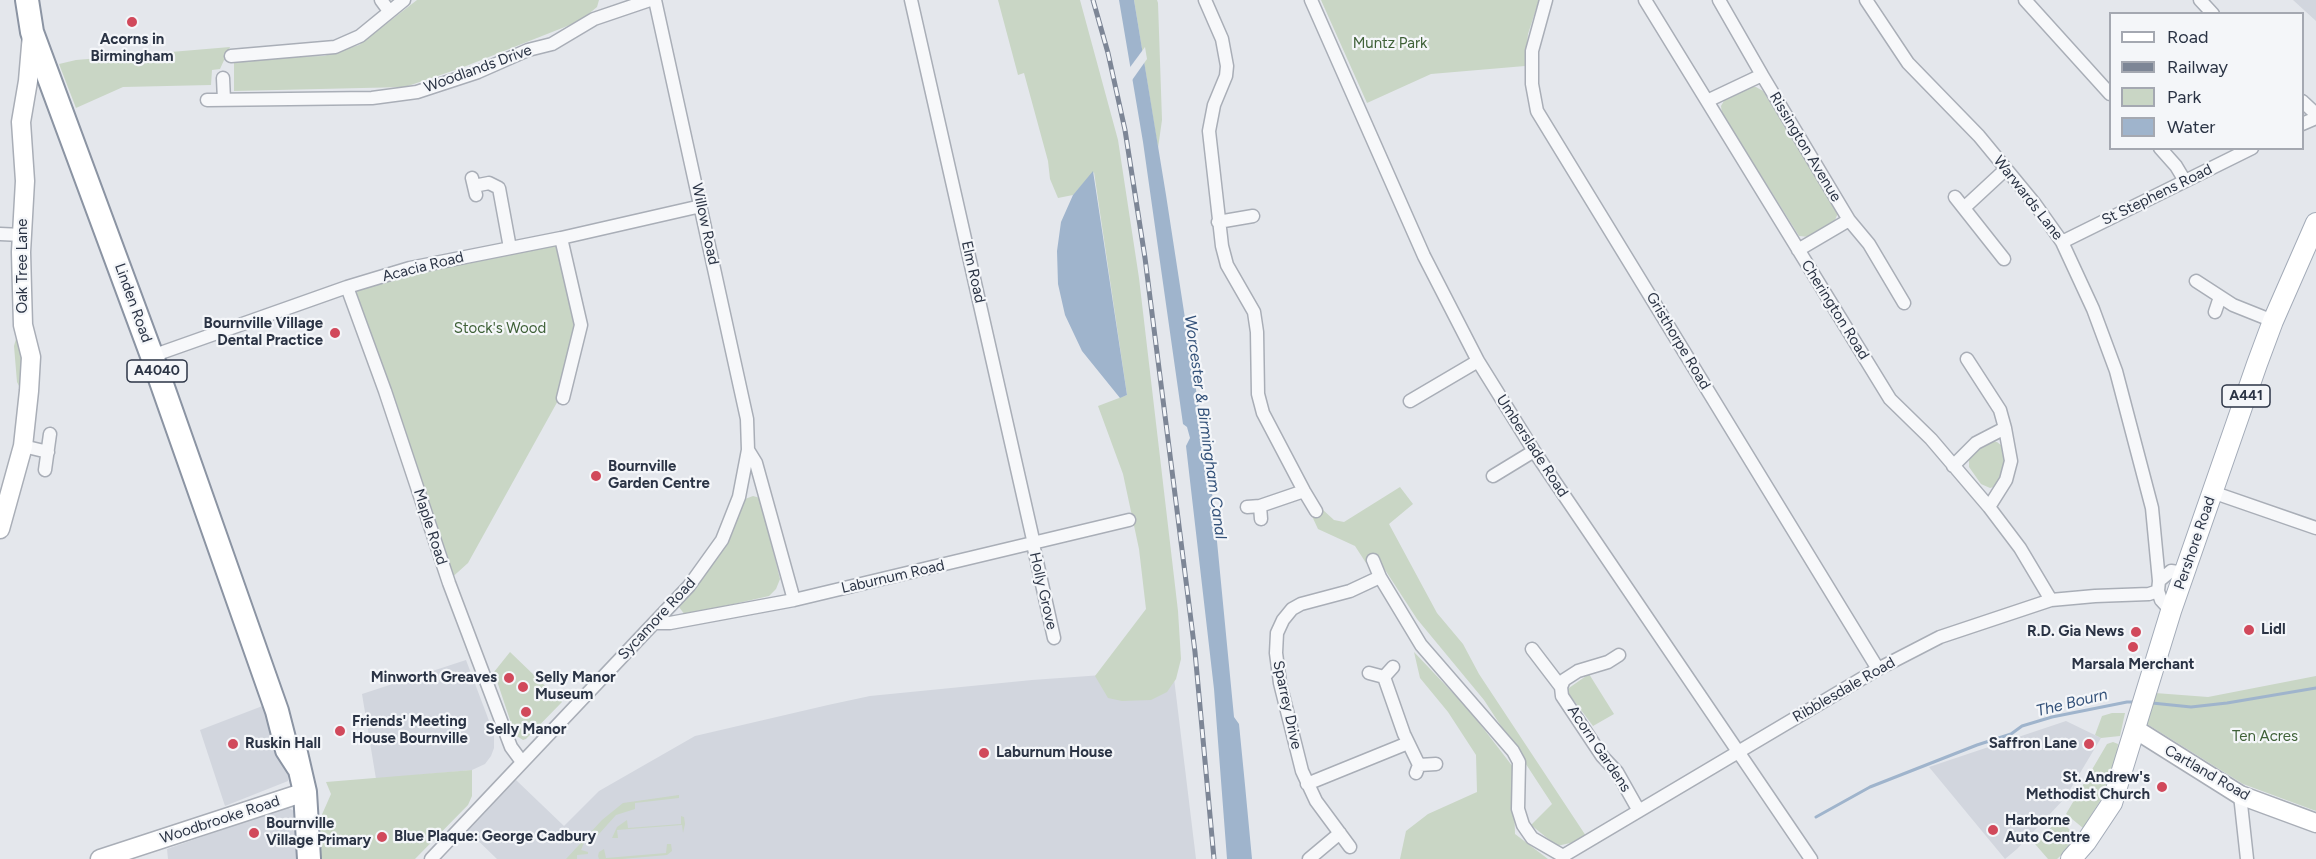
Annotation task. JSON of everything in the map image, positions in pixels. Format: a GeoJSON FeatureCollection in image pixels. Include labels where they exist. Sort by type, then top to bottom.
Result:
{"type":"FeatureCollection","features":[{"type":"Feature","properties":{"kind":"highway","name":"Oak Tree Lane"},"geometry":{"type":"LineString","coordinates":[[27,0],[32,32]]}},
{"type":"Feature","properties":{"kind":"highway","name":"Linden Road"},"geometry":{"type":"LineString","coordinates":[[32,32],[152,356],[277,711],[295,746],[304,792],[309,859]]}},
{"type":"Feature","properties":{"kind":"main road","name":"Pershore Road"},"geometry":{"type":"LineString","coordinates":[[2071,859],[2086,842],[2112,803],[2144,700],[2160,595],[2178,572],[2212,492],[2273,321],[2316,223]]}},
{"type":"Feature","properties":{"kind":"street"},"geometry":{"type":"LineString","coordinates":[[381,0],[389,11]]}},
{"type":"Feature","properties":{"kind":"street"},"geometry":{"type":"LineString","coordinates":[[231,56],[335,47],[360,36],[404,0]]}},
{"type":"Feature","properties":{"kind":"street","name":"Woodlands Drive"},"geometry":{"type":"LineString","coordinates":[[207,99],[372,98],[417,92],[478,72],[528,50],[552,44],[594,19],[650,0]]}},
{"type":"Feature","properties":{"kind":"street","name":"Willow Road"},"geometry":{"type":"LineString","coordinates":[[655,0],[747,419],[748,450],[740,497]]}},
{"type":"Feature","properties":{"kind":"street","name":"Elm Road"},"geometry":{"type":"LineString","coordinates":[[911,0],[1033,544]]}},
{"type":"Feature","properties":{"kind":"street"},"geometry":{"type":"LineString","coordinates":[[1204,0],[1222,39],[1227,66],[1226,76],[1214,105],[1209,130],[1218,222],[1227,265],[1254,312],[1257,332],[1258,394],[1263,413],[1316,511]]}},
{"type":"Feature","properties":{"kind":"street","name":"Umberslade Road"},"geometry":{"type":"LineString","coordinates":[[1311,0],[1420,246],[1478,361],[1534,451],[1811,859]]}},
{"type":"Feature","properties":{"kind":"street","name":"Gristhorpe Road"},"geometry":{"type":"LineString","coordinates":[[1546,0],[1532,51],[1532,84],[1537,111],[1878,669]]}},
{"type":"Feature","properties":{"kind":"street","name":"Cherington Road"},"geometry":{"type":"LineString","coordinates":[[1645,0],[1890,399],[1931,439],[1989,507],[2020,548],[2051,600]]}},
{"type":"Feature","properties":{"kind":"street","name":"Rissington Avenue"},"geometry":{"type":"LineString","coordinates":[[1719,0],[1849,220],[1869,244],[1904,303]]}},
{"type":"Feature","properties":{"kind":"street","name":"Warwards Lane"},"geometry":{"type":"LineString","coordinates":[[1866,0],[1914,70],[1973,129],[2035,204],[2062,242],[2093,309],[2116,371],[2148,489],[2156,534],[2160,595]]}},
{"type":"Feature","properties":{"kind":"street"},"geometry":{"type":"LineString","coordinates":[[2025,0],[2109,93]]}},
{"type":"Feature","properties":{"kind":"street"},"geometry":{"type":"LineString","coordinates":[[2200,0],[2211,12]]}},
{"type":"Feature","properties":{"kind":"street","name":"Oak Tree Lane"},"geometry":{"type":"LineString","coordinates":[[0,529],[7,481],[23,446],[31,357],[23,326],[22,235],[25,181],[21,122],[28,81],[32,32]]}},
{"type":"Feature","properties":{"kind":"street","name":"Rissington Avenue"},"geometry":{"type":"LineString","coordinates":[[1707,100],[1762,75]]}},
{"type":"Feature","properties":{"kind":"street"},"geometry":{"type":"LineString","coordinates":[[223,78],[224,100]]}},
{"type":"Feature","properties":{"kind":"street"},"geometry":{"type":"LineString","coordinates":[[2304,102],[2316,116]]}},
{"type":"Feature","properties":{"kind":"street"},"geometry":{"type":"LineString","coordinates":[[2162,150],[2185,181]]}},
{"type":"Feature","properties":{"kind":"street","name":"St Stephens Road"},"geometry":{"type":"LineString","coordinates":[[2062,242],[2248,150]]}},
{"type":"Feature","properties":{"kind":"street"},"geometry":{"type":"LineString","coordinates":[[1965,207],[2006,169]]}},
{"type":"Feature","properties":{"kind":"street"},"geometry":{"type":"LineString","coordinates":[[474,186],[489,183],[499,188],[510,248]]}},
{"type":"Feature","properties":{"kind":"street"},"geometry":{"type":"LineString","coordinates":[[1955,197],[2004,260]]}},
{"type":"Feature","properties":{"kind":"street","name":"Acacia Road"},"geometry":{"type":"LineString","coordinates":[[152,356],[347,287],[410,268],[561,238],[701,206]]}},
{"type":"Feature","properties":{"kind":"street"},"geometry":{"type":"LineString","coordinates":[[1218,222],[1256,214]]}},
{"type":"Feature","properties":{"kind":"street","name":"Rissington Avenue"},"geometry":{"type":"LineString","coordinates":[[1798,250],[1849,220]]}},
{"type":"Feature","properties":{"kind":"street"},"geometry":{"type":"LineString","coordinates":[[0,234],[22,235]]}},
{"type":"Feature","properties":{"kind":"street"},"geometry":{"type":"LineString","coordinates":[[561,238],[581,325],[563,398]]}},
{"type":"Feature","properties":{"kind":"street"},"geometry":{"type":"LineString","coordinates":[[2196,281],[2233,305],[2273,321]]}},
{"type":"Feature","properties":{"kind":"street","name":"Maple Road"},"geometry":{"type":"LineString","coordinates":[[347,287],[385,391],[449,583],[511,747],[522,762]]}},
{"type":"Feature","properties":{"kind":"street"},"geometry":{"type":"LineString","coordinates":[[2215,312],[2220,297]]}},
{"type":"Feature","properties":{"kind":"street"},"geometry":{"type":"LineString","coordinates":[[1967,359],[2000,410],[2006,428],[2011,461],[2006,480],[1989,507]]}},
{"type":"Feature","properties":{"kind":"street"},"geometry":{"type":"LineString","coordinates":[[1410,401],[1478,361]]}},
{"type":"Feature","properties":{"kind":"street"},"geometry":{"type":"LineString","coordinates":[[1953,466],[1976,443],[2006,428]]}},
{"type":"Feature","properties":{"kind":"street"},"geometry":{"type":"LineString","coordinates":[[45,470],[50,434]]}},
{"type":"Feature","properties":{"kind":"street"},"geometry":{"type":"LineString","coordinates":[[23,446],[48,452]]}},
{"type":"Feature","properties":{"kind":"street","name":"Willow Road"},"geometry":{"type":"LineString","coordinates":[[748,450],[756,463],[794,600]]}},
{"type":"Feature","properties":{"kind":"street"},"geometry":{"type":"LineString","coordinates":[[1493,476],[1534,451]]}},
{"type":"Feature","properties":{"kind":"street"},"geometry":{"type":"LineString","coordinates":[[1256,511],[1304,491]]}},
{"type":"Feature","properties":{"kind":"street"},"geometry":{"type":"LineString","coordinates":[[2212,492],[2316,528]]}},
{"type":"Feature","properties":{"kind":"street","name":"Sycamore Road"},"geometry":{"type":"LineString","coordinates":[[431,859],[656,623],[708,563],[722,540],[740,497]]}},
{"type":"Feature","properties":{"kind":"street","name":"Laburnum Road"},"geometry":{"type":"LineString","coordinates":[[656,623],[670,623],[794,600],[1129,520]]}},
{"type":"Feature","properties":{"kind":"street","name":"Warwards Lane"},"geometry":{"type":"LineString","coordinates":[[2156,534],[2163,557],[2178,572]]}},
{"type":"Feature","properties":{"kind":"street","name":"Holly Grove"},"geometry":{"type":"LineString","coordinates":[[1033,544],[1054,638]]}},
{"type":"Feature","properties":{"kind":"street"},"geometry":{"type":"LineString","coordinates":[[1372,560],[1421,645],[1513,751],[1519,762],[1518,809],[1523,825],[1532,838],[1563,858]]}},
{"type":"Feature","properties":{"kind":"street"},"geometry":{"type":"LineString","coordinates":[[2160,595],[2178,572]]}},
{"type":"Feature","properties":{"kind":"street","name":"Sparrey Drive"},"geometry":{"type":"LineString","coordinates":[[1350,847],[1316,801],[1302,771],[1280,683],[1276,653],[1277,633],[1283,620],[1292,609],[1301,604],[1350,591],[1380,577]]}},
{"type":"Feature","properties":{"kind":"street","name":"Ribblesdale Road"},"geometry":{"type":"LineString","coordinates":[[1563,858],[1878,669],[1940,637],[2051,600],[2160,595]]}},
{"type":"Feature","properties":{"kind":"street","name":"Acorn Gardens"},"geometry":{"type":"LineString","coordinates":[[1532,649],[1561,687],[1562,696],[1602,756],[1617,772],[1639,811]]}},
{"type":"Feature","properties":{"kind":"street"},"geometry":{"type":"LineString","coordinates":[[1561,687],[1564,680],[1578,671],[1608,662],[1620,655]]}},
{"type":"Feature","properties":{"kind":"street"},"geometry":{"type":"LineString","coordinates":[[1384,677],[1394,667]]}},
{"type":"Feature","properties":{"kind":"street"},"geometry":{"type":"LineString","coordinates":[[1370,673],[1384,677]]}},
{"type":"Feature","properties":{"kind":"street"},"geometry":{"type":"LineString","coordinates":[[1384,677],[1417,769],[1436,764]]}},
{"type":"Feature","properties":{"kind":"street","name":"Cartland Road"},"geometry":{"type":"LineString","coordinates":[[2135,729],[2240,795],[2316,823]]}},
{"type":"Feature","properties":{"kind":"street"},"geometry":{"type":"LineString","coordinates":[[1307,784],[1408,743]]}},
{"type":"Feature","properties":{"kind":"street","name":"Woodbrooke Road"},"geometry":{"type":"LineString","coordinates":[[100,859],[304,792]]}},
{"type":"Feature","properties":{"kind":"street"},"geometry":{"type":"LineString","coordinates":[[2240,795],[2247,859]]}},
{"type":"Feature","properties":{"kind":"street"},"geometry":{"type":"LineString","coordinates":[[1309,859],[1340,833]]}},
{"type":"Feature","properties":{"kind":"shaded area"},"geometry":{"type":"Polygon","coordinates":[[[2293,0],[2316,0],[2316,21],[2293,0]]]}},
{"type":"Feature","properties":{"kind":"shaded area"},"geometry":{"type":"Polygon","coordinates":[[[466,660],[494,734],[494,748],[485,764],[472,770],[376,779],[362,694],[466,660]]]}},
{"type":"Feature","properties":{"kind":"shaded area"},"geometry":{"type":"Polygon","coordinates":[[[1173,670],[1196,859],[497,859],[466,829],[516,780],[564,826],[599,791],[695,736],[828,705],[870,696],[1032,680],[1173,670]]]}},
{"type":"Feature","properties":{"kind":"shaded area"},"geometry":{"type":"Polygon","coordinates":[[[265,705],[288,773],[288,781],[225,806],[200,730],[265,705]]]}},
{"type":"Feature","properties":{"kind":"shaded area"},"geometry":{"type":"Polygon","coordinates":[[[2066,721],[2101,738],[2065,798],[2005,859],[1929,767],[2066,721]]]}},
{"type":"Feature","properties":{"kind":"shaded area","name":"Bournville Village Primary"},"geometry":{"type":"Polygon","coordinates":[[[287,807],[294,811],[295,816],[297,859],[168,859],[167,849],[287,807]]]}},
{"type":"Feature","properties":{"kind":"green space"},"geometry":{"type":"Polygon","coordinates":[[[417,0],[599,0],[597,7],[580,21],[461,68],[405,87],[234,91],[234,62],[241,58],[324,56],[359,45],[417,0]]]}},
{"type":"Feature","properties":{"kind":"green space"},"geometry":{"type":"Polygon","coordinates":[[[998,0],[1080,0],[1118,140],[1139,278],[1178,611],[1181,659],[1176,679],[1167,692],[1151,700],[1122,701],[1108,698],[1095,676],[1146,609],[1139,549],[1123,474],[1098,406],[1127,395],[1094,172],[1073,195],[1058,198],[1050,179],[1048,161],[1024,73],[1018,75],[998,0]]]}},
{"type":"Feature","properties":{"kind":"green space"},"geometry":{"type":"Polygon","coordinates":[[[1134,0],[1157,0],[1158,3],[1162,120],[1158,148],[1134,0]]]}},
{"type":"Feature","properties":{"kind":"green space","name":"Muntz Park"},"geometry":{"type":"Polygon","coordinates":[[[1321,0],[1539,0],[1528,34],[1525,66],[1431,74],[1367,103],[1321,0]]]}},
{"type":"Feature","properties":{"kind":"green space"},"geometry":{"type":"Polygon","coordinates":[[[230,47],[220,69],[212,70],[211,85],[123,87],[76,108],[59,64],[76,60],[230,47]]]}},
{"type":"Feature","properties":{"kind":"green space"},"geometry":{"type":"Polygon","coordinates":[[[1748,87],[1756,87],[1763,91],[1838,213],[1833,225],[1809,237],[1799,236],[1722,113],[1721,106],[1725,99],[1748,87]]]}},
{"type":"Feature","properties":{"kind":"green space","name":"Stock's Wood"},"geometry":{"type":"Polygon","coordinates":[[[558,242],[577,325],[560,397],[468,563],[448,581],[354,288],[411,271],[558,242]]]}},
{"type":"Feature","properties":{"kind":"green space"},"geometry":{"type":"Polygon","coordinates":[[[17,335],[30,357],[20,388],[17,382],[14,346],[17,335]]]}},
{"type":"Feature","properties":{"kind":"green space"},"geometry":{"type":"Polygon","coordinates":[[[1988,440],[1997,442],[2006,449],[2003,477],[1997,486],[1990,488],[1981,484],[1969,467],[1972,452],[1988,440]]]}},
{"type":"Feature","properties":{"kind":"green space"},"geometry":{"type":"Polygon","coordinates":[[[1400,487],[1413,504],[1389,524],[1437,613],[1463,644],[1479,674],[1588,839],[1557,846],[1531,825],[1552,804],[1484,700],[1417,619],[1378,559],[1366,563],[1355,546],[1318,529],[1311,514],[1322,509],[1334,520],[1344,522],[1400,487]]]}},
{"type":"Feature","properties":{"kind":"green space"},"geometry":{"type":"Polygon","coordinates":[[[753,496],[760,498],[780,579],[776,589],[769,596],[685,615],[679,607],[722,552],[745,499],[753,496]]]}},
{"type":"Feature","properties":{"kind":"green space","name":"Selly Manor Museum"},"geometry":{"type":"Polygon","coordinates":[[[510,652],[562,702],[523,740],[515,735],[494,672],[510,652]]]}},
{"type":"Feature","properties":{"kind":"green space"},"geometry":{"type":"Polygon","coordinates":[[[1414,652],[1470,711],[1513,767],[1515,834],[1548,859],[1400,859],[1406,831],[1428,814],[1477,792],[1476,755],[1448,712],[1420,678],[1414,652]]]}},
{"type":"Feature","properties":{"kind":"green space"},"geometry":{"type":"Polygon","coordinates":[[[1589,674],[1614,714],[1593,726],[1566,690],[1589,674]]]}},
{"type":"Feature","properties":{"kind":"green space","name":"Ten Acres"},"geometry":{"type":"Polygon","coordinates":[[[2316,676],[2316,811],[2243,784],[2147,724],[2155,693],[2208,697],[2316,676]]]}},
{"type":"Feature","properties":{"kind":"green space"},"geometry":{"type":"Polygon","coordinates":[[[2125,713],[2120,736],[2101,738],[2095,735],[2102,716],[2125,713]]]}},
{"type":"Feature","properties":{"kind":"green space"},"geometry":{"type":"Polygon","coordinates":[[[2113,742],[2118,744],[2116,763],[2102,798],[2083,828],[2066,814],[2107,744],[2113,742]]]}},
{"type":"Feature","properties":{"kind":"green space"},"geometry":{"type":"Polygon","coordinates":[[[472,770],[472,796],[468,805],[415,859],[320,859],[320,819],[331,794],[326,782],[472,770]]]}},
{"type":"Feature","properties":{"kind":"green space"},"geometry":{"type":"Polygon","coordinates":[[[679,795],[679,798],[635,803],[635,809],[616,815],[590,844],[584,843],[581,850],[588,854],[577,855],[577,859],[566,859],[602,820],[623,803],[679,795]]]}},
{"type":"Feature","properties":{"kind":"green space"},"geometry":{"type":"Polygon","coordinates":[[[681,816],[684,817],[685,824],[683,833],[682,825],[617,830],[618,838],[612,838],[617,827],[627,820],[628,828],[681,824],[681,816]]]}},
{"type":"Feature","properties":{"kind":"green space"},"geometry":{"type":"Polygon","coordinates":[[[2059,819],[2079,839],[2057,859],[2048,859],[2035,844],[2059,819]]]}},
{"type":"Feature","properties":{"kind":"green space"},"geometry":{"type":"Polygon","coordinates":[[[667,844],[671,844],[672,851],[667,855],[622,859],[599,859],[598,856],[599,852],[604,849],[606,858],[666,853],[667,844]]]}},
{"type":"Feature","properties":{"kind":"water"},"geometry":{"type":"Polygon","coordinates":[[[1119,0],[1134,0],[1166,195],[1213,500],[1234,717],[1239,724],[1252,859],[1227,859],[1214,689],[1186,446],[1190,438],[1187,427],[1183,424],[1143,142],[1119,0]]]}},
{"type":"Feature","properties":{"kind":"water"},"geometry":{"type":"Polygon","coordinates":[[[1093,171],[1127,395],[1120,398],[1082,351],[1065,315],[1058,284],[1057,251],[1061,222],[1073,195],[1093,171]]]}},
{"type":"Feature","properties":{"kind":"pier"},"geometry":{"type":"Polygon","coordinates":[[[1145,47],[1147,59],[1130,83],[1128,70],[1145,47]]]}},
{"type":"Feature","properties":{"kind":"waterway","name":"The Bourn"},"geometry":{"type":"LineString","coordinates":[[2152,703],[2191,707],[2316,688]]}},
{"type":"Feature","properties":{"kind":"waterway","name":"The Bourn"},"geometry":{"type":"LineString","coordinates":[[1816,817],[1870,787],[2011,734],[2022,726],[2052,717],[2136,702]]}},
{"type":"Feature","properties":{"kind":"railway"},"geometry":{"type":"LineString","coordinates":[[1093,0],[1108,53],[1125,130],[1145,258],[1195,652],[1214,859]]}},
{"type":"Feature","properties":{"kind":"place","name":"Acorns in Birmingham"},"geometry":{"type":"Point","coordinates":[132,22]}},
{"type":"Feature","properties":{"kind":"place","name":"Bournville Village Dental Practice"},"geometry":{"type":"Point","coordinates":[335,333]}},
{"type":"Feature","properties":{"kind":"place","name":"Bournville Garden Centre"},"geometry":{"type":"Point","coordinates":[596,476]}},
{"type":"Feature","properties":{"kind":"place","name":"Lidl"},"geometry":{"type":"Point","coordinates":[2249,630]}},
{"type":"Feature","properties":{"kind":"place","name":"R.D. Gia News"},"geometry":{"type":"Point","coordinates":[2136,632]}},
{"type":"Feature","properties":{"kind":"place","name":"Marsala Merchant"},"geometry":{"type":"Point","coordinates":[2133,647]}},
{"type":"Feature","properties":{"kind":"place","name":"Minworth Greaves"},"geometry":{"type":"Point","coordinates":[509,678]}},
{"type":"Feature","properties":{"kind":"place","name":"Selly Manor Museum"},"geometry":{"type":"Point","coordinates":[523,687]}},
{"type":"Feature","properties":{"kind":"place","name":"Selly Manor"},"geometry":{"type":"Point","coordinates":[526,712]}},
{"type":"Feature","properties":{"kind":"place","name":"Friends' Meeting House Bournville"},"geometry":{"type":"Point","coordinates":[340,731]}},
{"type":"Feature","properties":{"kind":"place","name":"Ruskin Hall"},"geometry":{"type":"Point","coordinates":[233,744]}},
{"type":"Feature","properties":{"kind":"place","name":"Saffron Lane"},"geometry":{"type":"Point","coordinates":[2089,744]}},
{"type":"Feature","properties":{"kind":"place","name":"Laburnum House"},"geometry":{"type":"Point","coordinates":[984,753]}},
{"type":"Feature","properties":{"kind":"place","name":"St. Andrew's Methodist Church"},"geometry":{"type":"Point","coordinates":[2162,787]}},
{"type":"Feature","properties":{"kind":"place","name":"Harborne Auto Centre"},"geometry":{"type":"Point","coordinates":[1993,830]}},
{"type":"Feature","properties":{"kind":"place","name":"Bournville Village Primary"},"geometry":{"type":"Point","coordinates":[254,833]}},
{"type":"Feature","properties":{"kind":"place","name":"Blue Plaque: George Cadbury"},"geometry":{"type":"Point","coordinates":[382,837]}},
{"type":"Feature","properties":{"kind":"water label","name":"Worcester & Birmingham Canal"},"geometry":{"type":"Point","coordinates":[1205,427]}}]}
